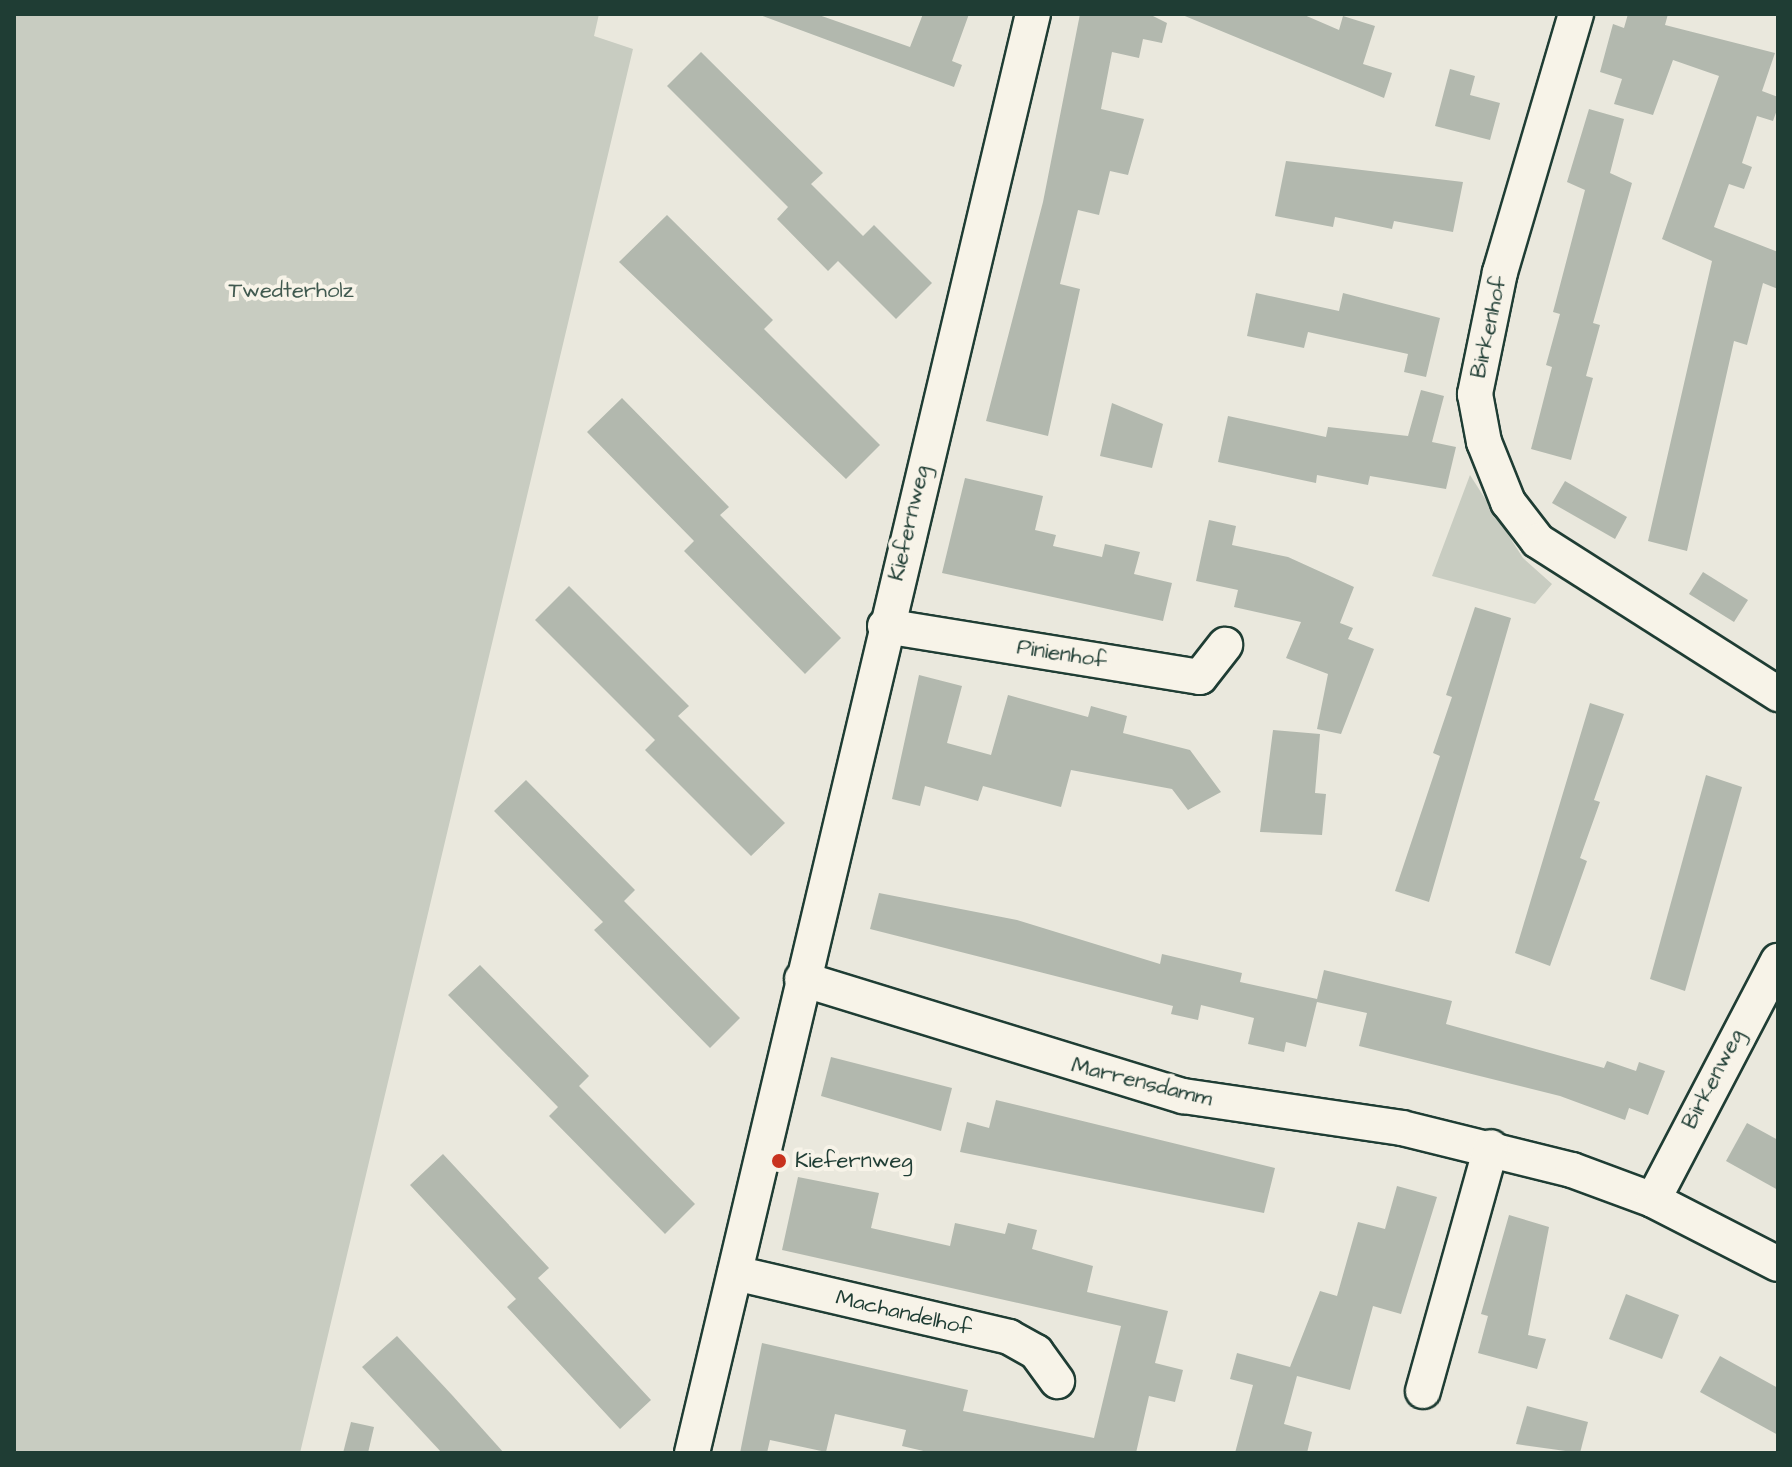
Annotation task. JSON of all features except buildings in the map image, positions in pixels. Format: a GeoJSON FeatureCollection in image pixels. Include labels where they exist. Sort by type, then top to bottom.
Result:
{"type":"FeatureCollection","features":[{"type":"Feature","properties":{"kind":"street","name":"Kiefernweg"},"geometry":{"type":"LineString","coordinates":[[692,1453],[885,626],[1033,14]]}},
{"type":"Feature","properties":{"kind":"street","name":"Birkenhof"},"geometry":{"type":"LineString","coordinates":[[1576,14],[1500,272],[1475,394],[1484,442],[1508,502],[1538,541],[1778,694]]}},
{"type":"Feature","properties":{"kind":"street","name":"Pinienhof"},"geometry":{"type":"LineString","coordinates":[[885,626],[1200,677],[1225,645]]}},
{"type":"Feature","properties":{"kind":"street","name":"Birkenweg"},"geometry":{"type":"LineString","coordinates":[[1653,1200],[1778,961]]}},
{"type":"Feature","properties":{"kind":"street","name":"Marrensdamm"},"geometry":{"type":"LineString","coordinates":[[802,979],[1183,1096],[1491,1147],[1653,1200],[1778,1264]]}},
{"type":"Feature","properties":{"kind":"street"},"geometry":{"type":"LineString","coordinates":[[1423,1391],[1491,1147]]}},
{"type":"Feature","properties":{"kind":"street","name":"Machandelhof"},"geometry":{"type":"LineString","coordinates":[[735,1273],[1009,1337],[1036,1352],[1057,1381]]}},
{"type":"Feature","properties":{"kind":"green space","name":"Twedterholz"},"geometry":{"type":"Polygon","coordinates":[[[14,14],[599,14],[594,36],[633,49],[300,1453],[14,1453],[14,14]]]}},
{"type":"Feature","properties":{"kind":"green space"},"geometry":{"type":"Polygon","coordinates":[[[1470,475],[1523,558],[1552,584],[1535,604],[1432,576],[1470,475]]]}},
{"type":"Feature","properties":{"kind":"place","name":"Kiefernweg"},"geometry":{"type":"Point","coordinates":[779,1161]}}]}
